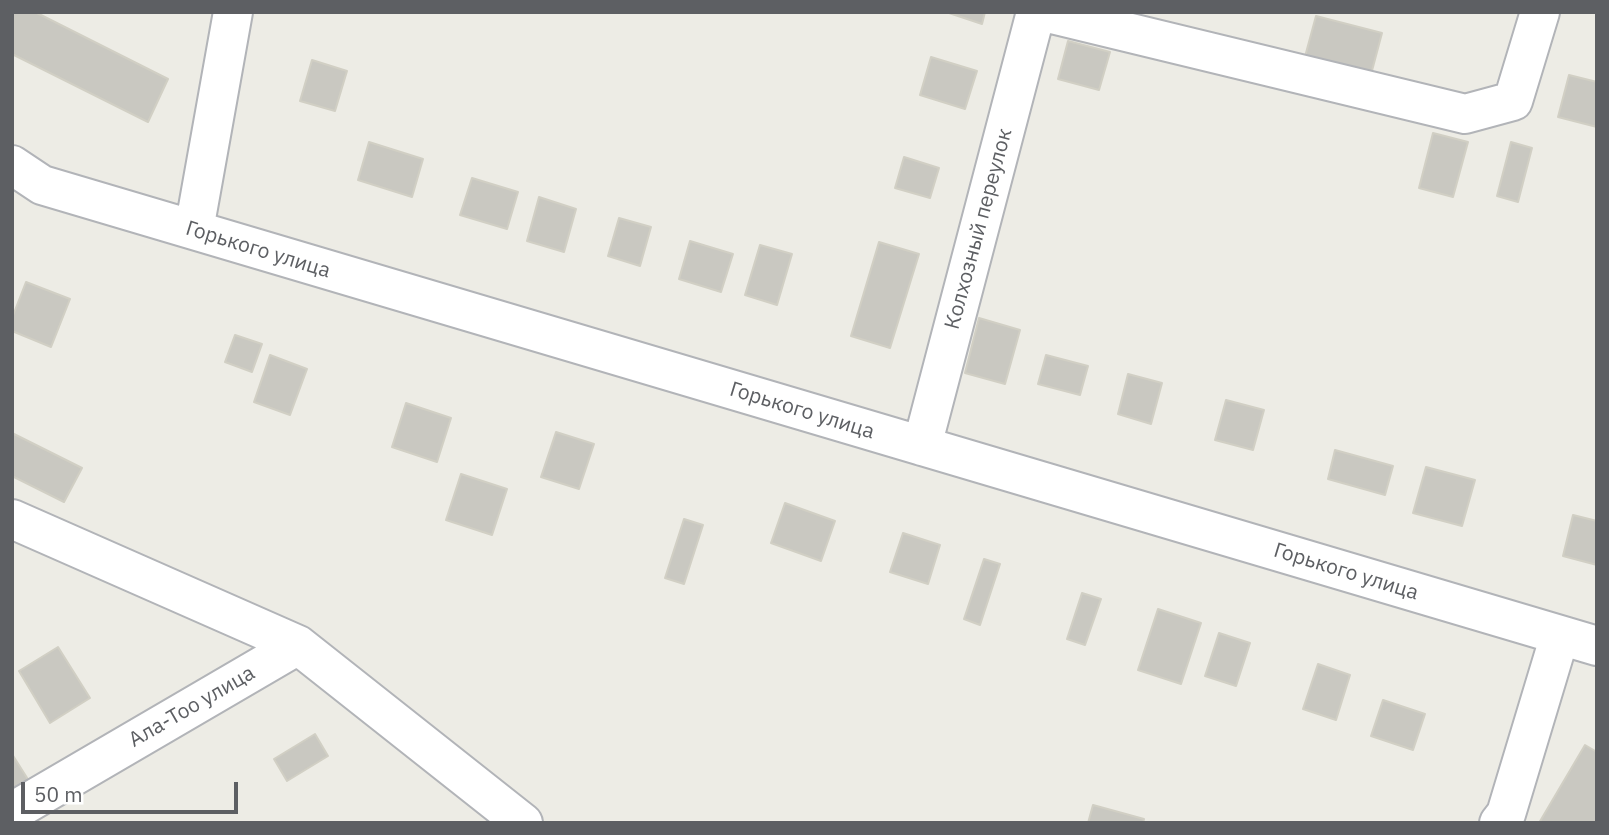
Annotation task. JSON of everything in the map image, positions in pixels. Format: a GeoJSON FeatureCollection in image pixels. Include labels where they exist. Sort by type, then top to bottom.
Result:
{"type":"FeatureCollection","features":[{"type":"Feature","properties":{"kind":"street"},"geometry":{"type":"LineString","coordinates":[[194,230],[233,12]]}},
{"type":"Feature","properties":{"kind":"street","name":"Колхозный переулок"},"geometry":{"type":"LineString","coordinates":[[922,446],[1036,12]]}},
{"type":"Feature","properties":{"kind":"street"},"geometry":{"type":"LineString","coordinates":[[1044,12],[1465,114],[1513,101],[1540,12]]}},
{"type":"Feature","properties":{"kind":"street","name":"Горького улица"},"geometry":{"type":"LineString","coordinates":[[12,165],[42,185],[1597,646]]}},
{"type":"Feature","properties":{"kind":"street"},"geometry":{"type":"LineString","coordinates":[[12,519],[298,645],[523,823]]}},
{"type":"Feature","properties":{"kind":"street"},"geometry":{"type":"LineString","coordinates":[[1499,823],[1506,814],[1560,635]]}},
{"type":"Feature","properties":{"kind":"street","name":"Ала-Тоо улица"},"geometry":{"type":"LineString","coordinates":[[12,812],[298,645]]}},
{"type":"Feature","properties":{"kind":"building"},"geometry":{"type":"Polygon","coordinates":[[[12,12],[35,12],[168,79],[148,122],[12,54],[12,12]]]}},
{"type":"Feature","properties":{"kind":"building"},"geometry":{"type":"Polygon","coordinates":[[[949,12],[985,12],[982,24],[949,12]]]}},
{"type":"Feature","properties":{"kind":"building"},"geometry":{"type":"Polygon","coordinates":[[[1316,16],[1382,33],[1369,82],[1303,64],[1316,16]]]}},
{"type":"Feature","properties":{"kind":"building"},"geometry":{"type":"Polygon","coordinates":[[[1068,41],[1110,52],[1099,90],[1058,79],[1068,41]]]}},
{"type":"Feature","properties":{"kind":"building"},"geometry":{"type":"Polygon","coordinates":[[[931,57],[977,71],[965,109],[920,95],[931,57]]]}},
{"type":"Feature","properties":{"kind":"building"},"geometry":{"type":"Polygon","coordinates":[[[312,60],[347,71],[335,111],[300,101],[312,60]]]}},
{"type":"Feature","properties":{"kind":"building"},"geometry":{"type":"Polygon","coordinates":[[[1569,75],[1597,82],[1597,127],[1558,117],[1569,75]]]}},
{"type":"Feature","properties":{"kind":"building"},"geometry":{"type":"Polygon","coordinates":[[[1433,133],[1468,142],[1453,197],[1419,188],[1433,133]]]}},
{"type":"Feature","properties":{"kind":"building"},"geometry":{"type":"Polygon","coordinates":[[[369,142],[423,159],[412,197],[358,180],[369,142]]]}},
{"type":"Feature","properties":{"kind":"building"},"geometry":{"type":"Polygon","coordinates":[[[1511,142],[1532,148],[1518,202],[1497,196],[1511,142]]]}},
{"type":"Feature","properties":{"kind":"building"},"geometry":{"type":"Polygon","coordinates":[[[904,157],[939,168],[930,198],[895,188],[904,157]]]}},
{"type":"Feature","properties":{"kind":"building"},"geometry":{"type":"Polygon","coordinates":[[[472,178],[518,192],[507,229],[460,215],[472,178]]]}},
{"type":"Feature","properties":{"kind":"building"},"geometry":{"type":"Polygon","coordinates":[[[539,197],[576,209],[564,252],[527,241],[539,197]]]}},
{"type":"Feature","properties":{"kind":"building"},"geometry":{"type":"Polygon","coordinates":[[[619,218],[651,227],[640,266],[608,256],[619,218]]]}},
{"type":"Feature","properties":{"kind":"building"},"geometry":{"type":"Polygon","coordinates":[[[690,241],[733,254],[721,292],[679,279],[690,241]]]}},
{"type":"Feature","properties":{"kind":"building"},"geometry":{"type":"Polygon","coordinates":[[[879,242],[919,254],[890,348],[851,336],[879,242]]]}},
{"type":"Feature","properties":{"kind":"building"},"geometry":{"type":"Polygon","coordinates":[[[760,245],[792,254],[777,305],[745,295],[760,245]]]}},
{"type":"Feature","properties":{"kind":"building"},"geometry":{"type":"Polygon","coordinates":[[[26,282],[70,299],[51,347],[12,331],[12,318],[26,282]]]}},
{"type":"Feature","properties":{"kind":"building"},"geometry":{"type":"Polygon","coordinates":[[[979,318],[1020,330],[1005,384],[965,373],[979,318]]]}},
{"type":"Feature","properties":{"kind":"building"},"geometry":{"type":"Polygon","coordinates":[[[235,335],[262,344],[252,372],[225,362],[235,335]]]}},
{"type":"Feature","properties":{"kind":"building"},"geometry":{"type":"Polygon","coordinates":[[[270,355],[307,369],[290,415],[254,402],[270,355]]]}},
{"type":"Feature","properties":{"kind":"building"},"geometry":{"type":"Polygon","coordinates":[[[1046,355],[1088,366],[1080,395],[1038,384],[1046,355]]]}},
{"type":"Feature","properties":{"kind":"building"},"geometry":{"type":"Polygon","coordinates":[[[1128,374],[1162,383],[1151,424],[1118,414],[1128,374]]]}},
{"type":"Feature","properties":{"kind":"building"},"geometry":{"type":"Polygon","coordinates":[[[1226,400],[1264,410],[1253,450],[1215,440],[1226,400]]]}},
{"type":"Feature","properties":{"kind":"building"},"geometry":{"type":"Polygon","coordinates":[[[406,403],[451,418],[437,462],[392,447],[406,403]]]}},
{"type":"Feature","properties":{"kind":"building"},"geometry":{"type":"Polygon","coordinates":[[[556,432],[594,444],[579,489],[541,477],[556,432]]]}},
{"type":"Feature","properties":{"kind":"building"},"geometry":{"type":"Polygon","coordinates":[[[12,433],[82,468],[64,502],[12,476],[12,433]]]}},
{"type":"Feature","properties":{"kind":"building"},"geometry":{"type":"Polygon","coordinates":[[[1335,450],[1393,466],[1385,495],[1328,479],[1335,450]]]}},
{"type":"Feature","properties":{"kind":"building"},"geometry":{"type":"Polygon","coordinates":[[[1426,467],[1475,480],[1462,526],[1413,513],[1426,467]]]}},
{"type":"Feature","properties":{"kind":"building"},"geometry":{"type":"Polygon","coordinates":[[[461,474],[507,489],[492,535],[446,520],[461,474]]]}},
{"type":"Feature","properties":{"kind":"building"},"geometry":{"type":"Polygon","coordinates":[[[785,503],[835,521],[821,561],[771,543],[785,503]]]}},
{"type":"Feature","properties":{"kind":"building"},"geometry":{"type":"Polygon","coordinates":[[[1573,515],[1597,521],[1597,565],[1563,556],[1573,515]]]}},
{"type":"Feature","properties":{"kind":"building"},"geometry":{"type":"Polygon","coordinates":[[[684,519],[703,525],[684,584],[665,578],[684,519]]]}},
{"type":"Feature","properties":{"kind":"building"},"geometry":{"type":"Polygon","coordinates":[[[903,533],[940,545],[928,584],[890,572],[903,533]]]}},
{"type":"Feature","properties":{"kind":"building"},"geometry":{"type":"Polygon","coordinates":[[[984,559],[1000,564],[980,625],[964,619],[984,559]]]}},
{"type":"Feature","properties":{"kind":"building"},"geometry":{"type":"Polygon","coordinates":[[[1082,593],[1101,599],[1085,645],[1067,639],[1082,593]]]}},
{"type":"Feature","properties":{"kind":"building"},"geometry":{"type":"Polygon","coordinates":[[[1158,609],[1201,623],[1181,684],[1138,670],[1158,609]]]}},
{"type":"Feature","properties":{"kind":"building"},"geometry":{"type":"Polygon","coordinates":[[[1219,633],[1250,643],[1236,686],[1205,676],[1219,633]]]}},
{"type":"Feature","properties":{"kind":"building"},"geometry":{"type":"Polygon","coordinates":[[[58,647],[90,698],[50,723],[19,671],[58,647]]]}},
{"type":"Feature","properties":{"kind":"building"},"geometry":{"type":"Polygon","coordinates":[[[1318,664],[1350,675],[1336,720],[1303,709],[1318,664]]]}},
{"type":"Feature","properties":{"kind":"building"},"geometry":{"type":"Polygon","coordinates":[[[1383,700],[1425,714],[1413,750],[1371,736],[1383,700]]]}},
{"type":"Feature","properties":{"kind":"building"},"geometry":{"type":"Polygon","coordinates":[[[315,734],[328,756],[287,781],[274,759],[315,734]]]}},
{"type":"Feature","properties":{"kind":"building"},"geometry":{"type":"Polygon","coordinates":[[[1585,745],[1597,752],[1597,823],[1539,823],[1585,745]]]}},
{"type":"Feature","properties":{"kind":"building"},"geometry":{"type":"Polygon","coordinates":[[[12,754],[29,781],[12,791],[12,754]]]}},
{"type":"Feature","properties":{"kind":"building"},"geometry":{"type":"Polygon","coordinates":[[[1093,805],[1144,819],[1143,823],[1088,823],[1093,805]]]}}]}
